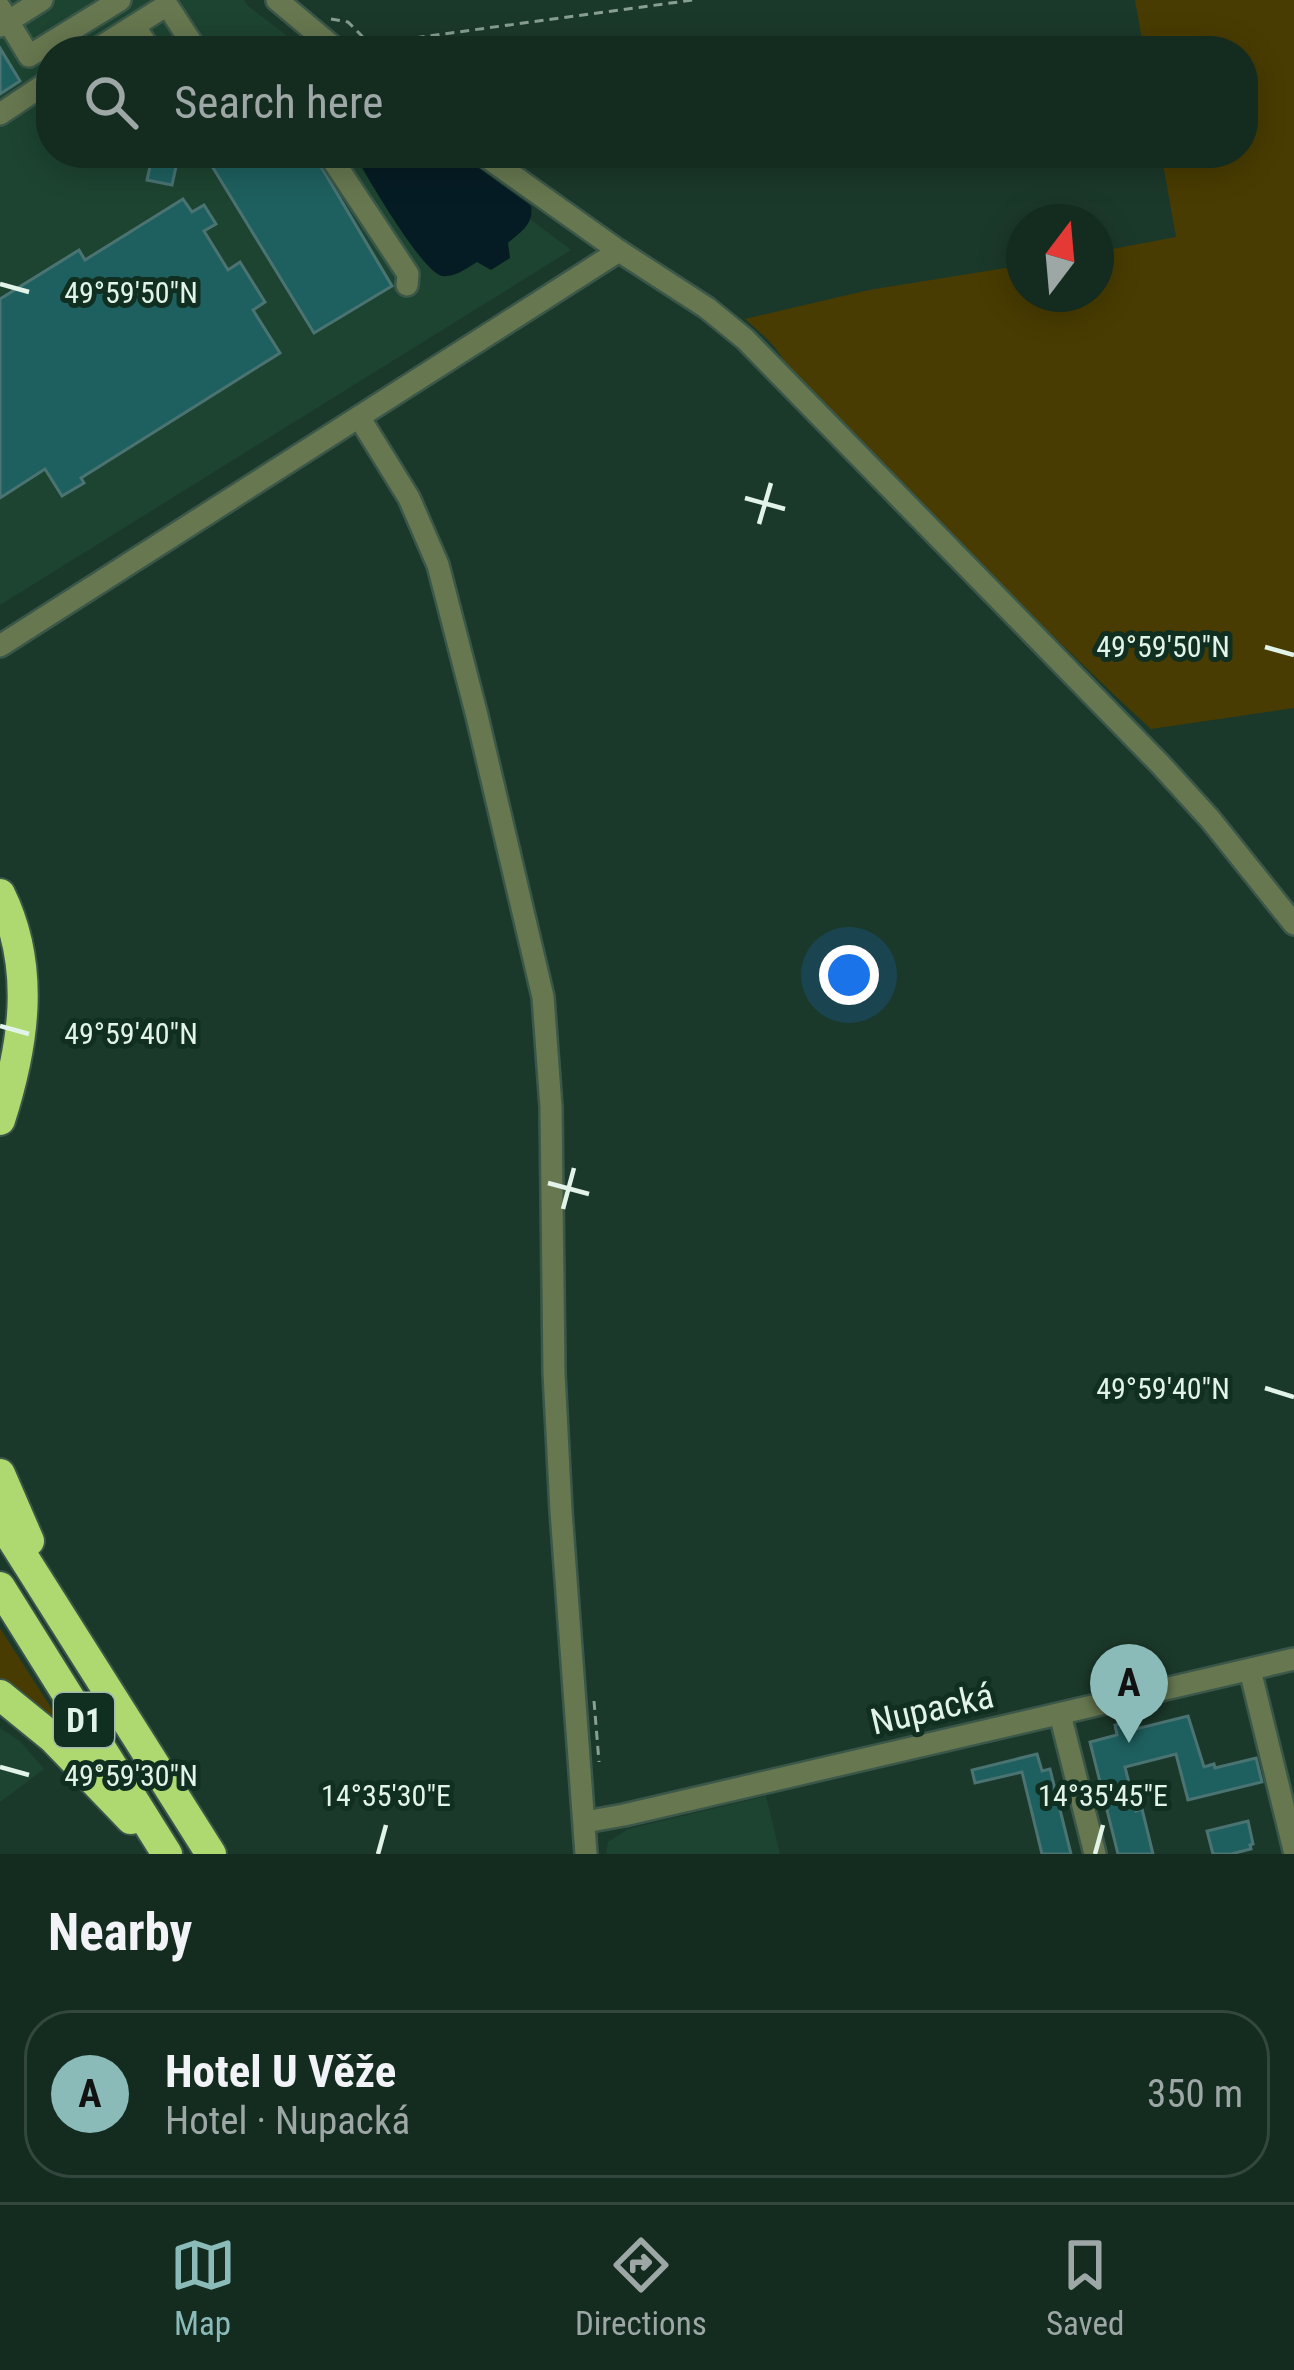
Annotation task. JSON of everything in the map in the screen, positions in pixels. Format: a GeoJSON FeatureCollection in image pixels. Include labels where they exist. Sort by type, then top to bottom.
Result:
{"type":"FeatureCollection","features":[{"type":"Feature","properties":{"kind":"highway"},"geometry":{"type":"LineString","coordinates":[[0,894],[16,934],[24,1003],[0,1120]]}},
{"type":"Feature","properties":{"kind":"highway"},"geometry":{"type":"LineString","coordinates":[[0,1474],[69,1628]]}},
{"type":"Feature","properties":{"kind":"highway","name":"D1"},"geometry":{"type":"LineString","coordinates":[[0,1520],[211,1854]]}},
{"type":"Feature","properties":{"kind":"highway","name":"D1"},"geometry":{"type":"LineString","coordinates":[[0,1587],[166,1854]]}},
{"type":"Feature","properties":{"kind":"highway"},"geometry":{"type":"LineString","coordinates":[[0,1696],[53,1738],[166,1854]]}},
{"type":"Feature","properties":{"kind":"street"},"geometry":{"type":"LineString","coordinates":[[36,52],[29,56],[3,18],[42,0]]}},
{"type":"Feature","properties":{"kind":"street"},"geometry":{"type":"LineString","coordinates":[[62,36],[120,0]]}},
{"type":"Feature","properties":{"kind":"street"},"geometry":{"type":"LineString","coordinates":[[277,0],[320,36]]}},
{"type":"Feature","properties":{"kind":"street"},"geometry":{"type":"LineString","coordinates":[[118,36],[167,5],[187,36]]}},
{"type":"Feature","properties":{"kind":"street"},"geometry":{"type":"LineString","coordinates":[[134,26],[141,36]]}},
{"type":"Feature","properties":{"kind":"street"},"geometry":{"type":"LineString","coordinates":[[0,113],[36,90]]}},
{"type":"Feature","properties":{"kind":"street"},"geometry":{"type":"LineString","coordinates":[[338,168],[408,274],[407,285]]}},
{"type":"Feature","properties":{"kind":"street"},"geometry":{"type":"LineString","coordinates":[[502,168],[745,339],[1160,764],[1294,924]]}},
{"type":"Feature","properties":{"kind":"street"},"geometry":{"type":"LineString","coordinates":[[0,646],[619,250]]}},
{"type":"Feature","properties":{"kind":"street"},"geometry":{"type":"LineString","coordinates":[[359,417],[409,498],[438,565],[543,997],[551,1107],[557,1442],[586,1854]]}},
{"type":"Feature","properties":{"kind":"street","name":"Nupacká"},"geometry":{"type":"LineString","coordinates":[[585,1822],[1294,1659]]}},
{"type":"Feature","properties":{"kind":"street"},"geometry":{"type":"LineString","coordinates":[[1250,1670],[1294,1850]]}},
{"type":"Feature","properties":{"kind":"street"},"geometry":{"type":"LineString","coordinates":[[1060,1714],[1095,1854]]}},
{"type":"Feature","properties":{"kind":"path"},"geometry":{"type":"LineString","coordinates":[[428,36],[693,0]]}},
{"type":"Feature","properties":{"kind":"path"},"geometry":{"type":"LineString","coordinates":[[323,17],[348,22],[362,36]]}},
{"type":"Feature","properties":{"kind":"path"},"geometry":{"type":"LineString","coordinates":[[591,1695],[600,1757],[597,1773]]}},
{"type":"Feature","properties":{"kind":"shaded area"},"geometry":{"type":"Polygon","coordinates":[[[0,0],[244,0],[287,36],[36,36],[36,168],[463,168],[571,250],[0,605],[0,0]]]}},
{"type":"Feature","properties":{"kind":"shaded area"},"geometry":{"type":"Polygon","coordinates":[[[1135,0],[1294,0],[1294,708],[1151,729],[788,371],[776,349],[745,319],[869,290],[1006,268],[1006,312],[1114,312],[1114,249],[1176,237],[1164,168],[1258,168],[1258,36],[1141,36],[1135,0]]]}},
{"type":"Feature","properties":{"kind":"shaded area"},"geometry":{"type":"Polygon","coordinates":[[[0,1628],[64,1728],[0,1680],[0,1628]]]}},
{"type":"Feature","properties":{"kind":"shaded area"},"geometry":{"type":"Polygon","coordinates":[[[0,1728],[20,1741],[44,1769],[0,1802],[0,1728]]]}},
{"type":"Feature","properties":{"kind":"shaded area"},"geometry":{"type":"Polygon","coordinates":[[[766,1796],[780,1854],[606,1854],[608,1842],[628,1829],[766,1796]]]}},
{"type":"Feature","properties":{"kind":"water"},"geometry":{"type":"Polygon","coordinates":[[[363,168],[479,168],[531,206],[528,223],[508,243],[510,258],[491,270],[477,262],[451,276],[433,270],[395,221],[363,168]]]}},
{"type":"Feature","properties":{"kind":"building"},"geometry":{"type":"Polygon","coordinates":[[[0,48],[20,81],[0,94],[0,48]]]}},
{"type":"Feature","properties":{"kind":"building"},"geometry":{"type":"Polygon","coordinates":[[[150,168],[176,168],[172,185],[147,180],[150,168]]]}},
{"type":"Feature","properties":{"kind":"building"},"geometry":{"type":"Polygon","coordinates":[[[213,168],[322,168],[392,286],[314,333],[213,168]]]}},
{"type":"Feature","properties":{"kind":"building"},"geometry":{"type":"Polygon","coordinates":[[[183,199],[192,212],[204,205],[216,224],[204,231],[228,270],[240,262],[265,302],[253,310],[280,353],[81,478],[84,483],[62,496],[45,469],[0,498],[0,299],[79,250],[85,260],[183,199]]]}},
{"type":"Feature","properties":{"kind":"building"},"geometry":{"type":"Polygon","coordinates":[[[1188,1716],[1204,1767],[1256,1758],[1262,1782],[1188,1800],[1176,1754],[1125,1767],[1153,1854],[1118,1854],[1090,1742],[1117,1735],[1115,1725],[1126,1722],[1128,1731],[1188,1716]]]}},
{"type":"Feature","properties":{"kind":"building"},"geometry":{"type":"Polygon","coordinates":[[[1037,1754],[1042,1771],[1050,1769],[1071,1854],[1042,1854],[1022,1772],[975,1783],[972,1770],[1037,1754]]]}},
{"type":"Feature","properties":{"kind":"building"},"geometry":{"type":"Polygon","coordinates":[[[1248,1821],[1251,1849],[1213,1854],[1207,1831],[1248,1821]]]}},
{"type":"Feature","properties":{"kind":"place","name":"Hotel U Věže"},"geometry":{"type":"Point","coordinates":[1129,1743]}}]}
